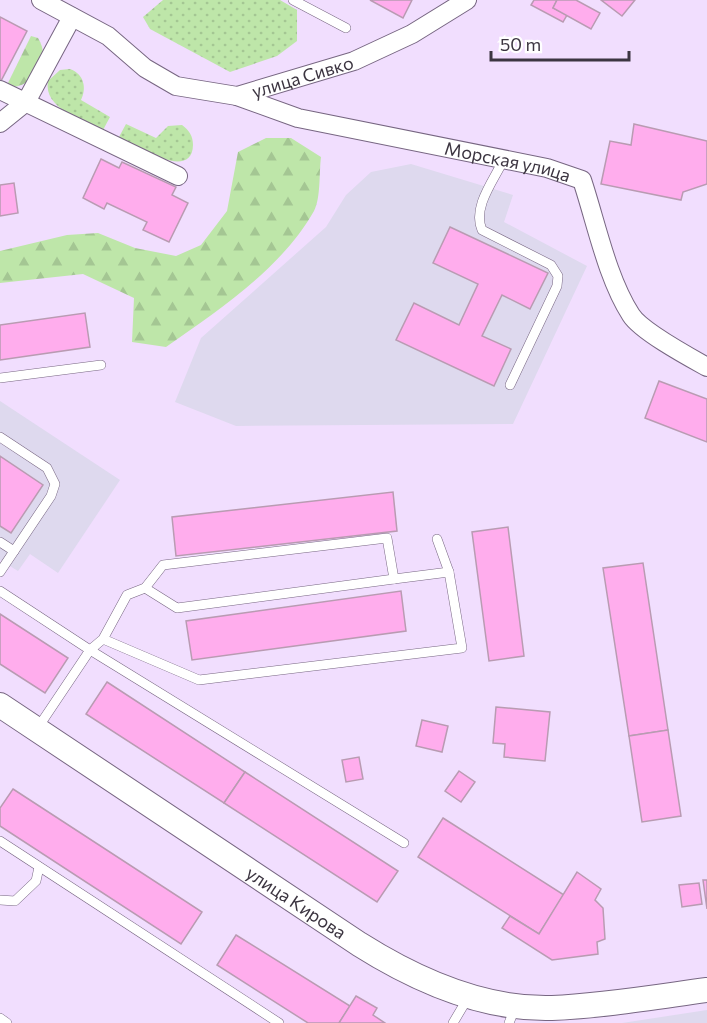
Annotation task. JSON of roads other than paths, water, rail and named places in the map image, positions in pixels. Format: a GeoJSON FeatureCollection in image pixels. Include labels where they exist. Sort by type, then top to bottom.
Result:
{"type":"FeatureCollection","features":[{"type":"Feature","properties":{"kind":"street","name":"улица Сивко"},"geometry":{"type":"LineString","coordinates":[[41,0],[108,36],[146,68],[176,86],[237,96],[354,61],[412,34],[467,0]]}},
{"type":"Feature","properties":{"kind":"street"},"geometry":{"type":"LineString","coordinates":[[0,123],[26,102],[72,17]]}},
{"type":"Feature","properties":{"kind":"street"},"geometry":{"type":"LineString","coordinates":[[0,90],[178,176]]}},
{"type":"Feature","properties":{"kind":"street","name":"Морская улица"},"geometry":{"type":"LineString","coordinates":[[237,96],[298,118],[547,168],[582,180],[615,280],[632,317],[678,351],[707,367]]}},
{"type":"Feature","properties":{"kind":"street","name":"улица Кирова"},"geometry":{"type":"LineString","coordinates":[[0,705],[395,967],[512,1014],[707,990]]}},
{"type":"Feature","properties":{"kind":"lane"},"geometry":{"type":"LineString","coordinates":[[293,0],[346,28]]}},
{"type":"Feature","properties":{"kind":"lane"},"geometry":{"type":"LineString","coordinates":[[504,159],[479,211],[478,222],[482,230],[551,265],[558,276],[557,286],[510,386]]}},
{"type":"Feature","properties":{"kind":"lane"},"geometry":{"type":"LineString","coordinates":[[0,378],[102,365]]}},
{"type":"Feature","properties":{"kind":"lane"},"geometry":{"type":"LineString","coordinates":[[0,437],[47,468],[55,484],[51,496],[0,572]]}},
{"type":"Feature","properties":{"kind":"lane"},"geometry":{"type":"LineString","coordinates":[[37,729],[90,651],[104,639],[127,595],[145,588],[163,565],[387,538],[394,579]]}},
{"type":"Feature","properties":{"kind":"lane"},"geometry":{"type":"LineString","coordinates":[[104,639],[199,680],[462,648],[449,572],[437,539]]}},
{"type":"Feature","properties":{"kind":"lane"},"geometry":{"type":"LineString","coordinates":[[0,542],[14,551]]}},
{"type":"Feature","properties":{"kind":"lane"},"geometry":{"type":"LineString","coordinates":[[145,588],[177,608],[449,572]]}},
{"type":"Feature","properties":{"kind":"lane"},"geometry":{"type":"LineString","coordinates":[[0,591],[90,651],[404,843]]}},
{"type":"Feature","properties":{"kind":"lane"},"geometry":{"type":"LineString","coordinates":[[0,841],[279,1023]]}},
{"type":"Feature","properties":{"kind":"lane"},"geometry":{"type":"LineString","coordinates":[[0,900],[15,901],[36,881],[39,867]]}},
{"type":"Feature","properties":{"kind":"lane"},"geometry":{"type":"LineString","coordinates":[[453,1023],[469,996]]}},
{"type":"Feature","properties":{"kind":"lane"},"geometry":{"type":"LineString","coordinates":[[0,1018],[7,1023]]}}]}
